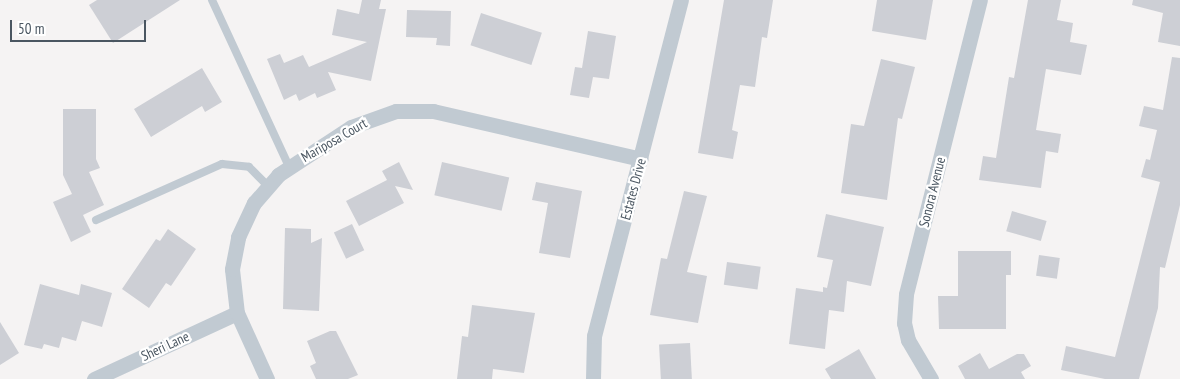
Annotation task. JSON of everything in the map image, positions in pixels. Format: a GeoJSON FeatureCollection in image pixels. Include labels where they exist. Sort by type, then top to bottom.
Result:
{"type":"FeatureCollection","features":[{"type":"Feature","properties":{"kind":"street","name":"Estates Drive"},"geometry":{"type":"LineString","coordinates":[[593,379],[594,336],[642,159],[681,0]]}},
{"type":"Feature","properties":{"kind":"street","name":"Sonora Avenue"},"geometry":{"type":"LineString","coordinates":[[931,379],[908,340],[904,323],[906,294],[980,0]]}},
{"type":"Feature","properties":{"kind":"street","name":"Mariposa Court"},"geometry":{"type":"LineString","coordinates":[[267,379],[237,313],[232,287],[234,254],[245,220],[268,186],[289,167],[351,127],[380,114],[412,110],[448,114],[642,159]]}},
{"type":"Feature","properties":{"kind":"street","name":"Sheri Lane"},"geometry":{"type":"LineString","coordinates":[[94,379],[237,313]]}},
{"type":"Feature","properties":{"kind":"lane"},"geometry":{"type":"LineString","coordinates":[[212,0],[289,167]]}},
{"type":"Feature","properties":{"kind":"lane"},"geometry":{"type":"LineString","coordinates":[[96,220],[222,164],[249,167],[268,186]]}},
{"type":"Feature","properties":{"kind":"building"},"geometry":{"type":"Polygon","coordinates":[[[97,0],[180,0],[113,43],[89,5],[97,0]]]}},
{"type":"Feature","properties":{"kind":"building"},"geometry":{"type":"Polygon","coordinates":[[[362,0],[381,0],[379,9],[386,9],[371,81],[328,72],[336,90],[317,98],[315,93],[299,101],[296,94],[284,100],[267,59],[280,54],[284,63],[303,55],[309,67],[367,42],[332,35],[337,9],[359,14],[362,0]]]}},
{"type":"Feature","properties":{"kind":"building"},"geometry":{"type":"Polygon","coordinates":[[[724,0],[773,0],[767,38],[762,37],[755,87],[740,85],[732,130],[738,132],[733,159],[698,153],[724,0]]]}},
{"type":"Feature","properties":{"kind":"building"},"geometry":{"type":"Polygon","coordinates":[[[877,0],[933,0],[926,40],[872,31],[877,0]]]}},
{"type":"Feature","properties":{"kind":"building"},"geometry":{"type":"Polygon","coordinates":[[[1028,0],[1061,0],[1057,20],[1073,23],[1070,42],[1087,45],[1081,75],[1046,69],[1036,130],[1061,134],[1058,153],[1046,151],[1041,188],[979,180],[983,156],[996,158],[1009,77],[1014,78],[1028,0]]]}},
{"type":"Feature","properties":{"kind":"building"},"geometry":{"type":"Polygon","coordinates":[[[1133,0],[1180,0],[1180,46],[1158,42],[1163,13],[1132,5],[1133,0]]]}},
{"type":"Feature","properties":{"kind":"building"},"geometry":{"type":"Polygon","coordinates":[[[407,10],[451,11],[450,46],[436,45],[437,38],[406,37],[407,10]]]}},
{"type":"Feature","properties":{"kind":"building"},"geometry":{"type":"Polygon","coordinates":[[[481,13],[542,33],[531,65],[470,45],[481,13]]]}},
{"type":"Feature","properties":{"kind":"building"},"geometry":{"type":"Polygon","coordinates":[[[588,31],[616,36],[609,79],[593,77],[589,98],[570,95],[575,67],[582,68],[588,31]]]}},
{"type":"Feature","properties":{"kind":"building"},"geometry":{"type":"Polygon","coordinates":[[[1172,57],[1180,58],[1180,205],[1165,268],[1160,267],[1158,308],[1139,379],[1105,379],[1061,370],[1066,346],[1115,357],[1160,182],[1141,177],[1146,159],[1150,160],[1157,130],[1139,126],[1144,106],[1163,110],[1172,57]]]}},
{"type":"Feature","properties":{"kind":"building"},"geometry":{"type":"Polygon","coordinates":[[[881,59],[915,67],[902,119],[898,118],[887,200],[841,193],[851,124],[864,126],[881,59]]]}},
{"type":"Feature","properties":{"kind":"building"},"geometry":{"type":"Polygon","coordinates":[[[202,68],[222,102],[205,112],[202,106],[151,137],[134,109],[202,68]]]}},
{"type":"Feature","properties":{"kind":"building"},"geometry":{"type":"Polygon","coordinates":[[[63,109],[96,109],[96,159],[100,168],[89,172],[104,205],[83,215],[91,232],[71,242],[53,202],[72,194],[63,175],[63,109]]]}},
{"type":"Feature","properties":{"kind":"building"},"geometry":{"type":"Polygon","coordinates":[[[399,162],[413,190],[395,186],[404,203],[359,226],[346,201],[387,180],[382,171],[399,162]]]}},
{"type":"Feature","properties":{"kind":"building"},"geometry":{"type":"Polygon","coordinates":[[[442,162],[509,178],[502,211],[434,195],[442,162]]]}},
{"type":"Feature","properties":{"kind":"building"},"geometry":{"type":"Polygon","coordinates":[[[536,182],[582,191],[570,258],[539,253],[548,203],[532,200],[536,182]]]}},
{"type":"Feature","properties":{"kind":"building"},"geometry":{"type":"Polygon","coordinates":[[[684,191],[707,196],[687,272],[707,276],[698,323],[650,315],[661,258],[667,259],[684,191]]]}},
{"type":"Feature","properties":{"kind":"building"},"geometry":{"type":"Polygon","coordinates":[[[1012,211],[1047,221],[1041,241],[1006,231],[1012,211]]]}},
{"type":"Feature","properties":{"kind":"building"},"geometry":{"type":"Polygon","coordinates":[[[826,214],[884,227],[871,286],[847,281],[844,312],[829,310],[825,349],[789,344],[796,288],[823,292],[823,287],[827,288],[833,260],[817,257],[826,214]]]}},
{"type":"Feature","properties":{"kind":"building"},"geometry":{"type":"Polygon","coordinates":[[[352,224],[364,250],[346,259],[334,232],[352,224]]]}},
{"type":"Feature","properties":{"kind":"building"},"geometry":{"type":"Polygon","coordinates":[[[285,228],[311,229],[311,243],[322,238],[319,311],[283,309],[285,228]]]}},
{"type":"Feature","properties":{"kind":"building"},"geometry":{"type":"Polygon","coordinates":[[[168,229],[196,249],[171,286],[166,283],[149,308],[122,289],[156,239],[160,241],[168,229]]]}},
{"type":"Feature","properties":{"kind":"building"},"geometry":{"type":"Polygon","coordinates":[[[958,251],[1011,251],[1011,275],[1006,275],[1006,329],[939,329],[938,296],[958,296],[958,251]]]}},
{"type":"Feature","properties":{"kind":"building"},"geometry":{"type":"Polygon","coordinates":[[[1039,255],[1060,258],[1057,279],[1036,276],[1039,255]]]}},
{"type":"Feature","properties":{"kind":"building"},"geometry":{"type":"Polygon","coordinates":[[[727,262],[761,267],[757,290],[724,285],[727,262]]]}},
{"type":"Feature","properties":{"kind":"building"},"geometry":{"type":"Polygon","coordinates":[[[40,284],[79,295],[81,284],[112,293],[102,327],[82,321],[76,341],[62,337],[59,348],[44,344],[42,349],[24,345],[40,284]]]}},
{"type":"Feature","properties":{"kind":"building"},"geometry":{"type":"Polygon","coordinates":[[[472,305],[535,313],[524,373],[493,369],[492,379],[457,379],[462,336],[468,337],[472,305]]]}},
{"type":"Feature","properties":{"kind":"building"},"geometry":{"type":"Polygon","coordinates":[[[0,322],[19,353],[0,365],[0,322]]]}},
{"type":"Feature","properties":{"kind":"building"},"geometry":{"type":"Polygon","coordinates":[[[330,331],[336,331],[358,375],[348,379],[316,379],[310,366],[316,363],[307,341],[330,331]]]}},
{"type":"Feature","properties":{"kind":"building"},"geometry":{"type":"Polygon","coordinates":[[[690,343],[692,379],[661,379],[659,345],[690,343]]]}},
{"type":"Feature","properties":{"kind":"building"},"geometry":{"type":"Polygon","coordinates":[[[859,349],[876,379],[831,379],[825,369],[859,349]]]}},
{"type":"Feature","properties":{"kind":"building"},"geometry":{"type":"Polygon","coordinates":[[[980,353],[989,369],[1017,354],[1024,354],[1031,366],[1021,372],[1025,379],[965,379],[958,366],[980,353]]]}}]}
